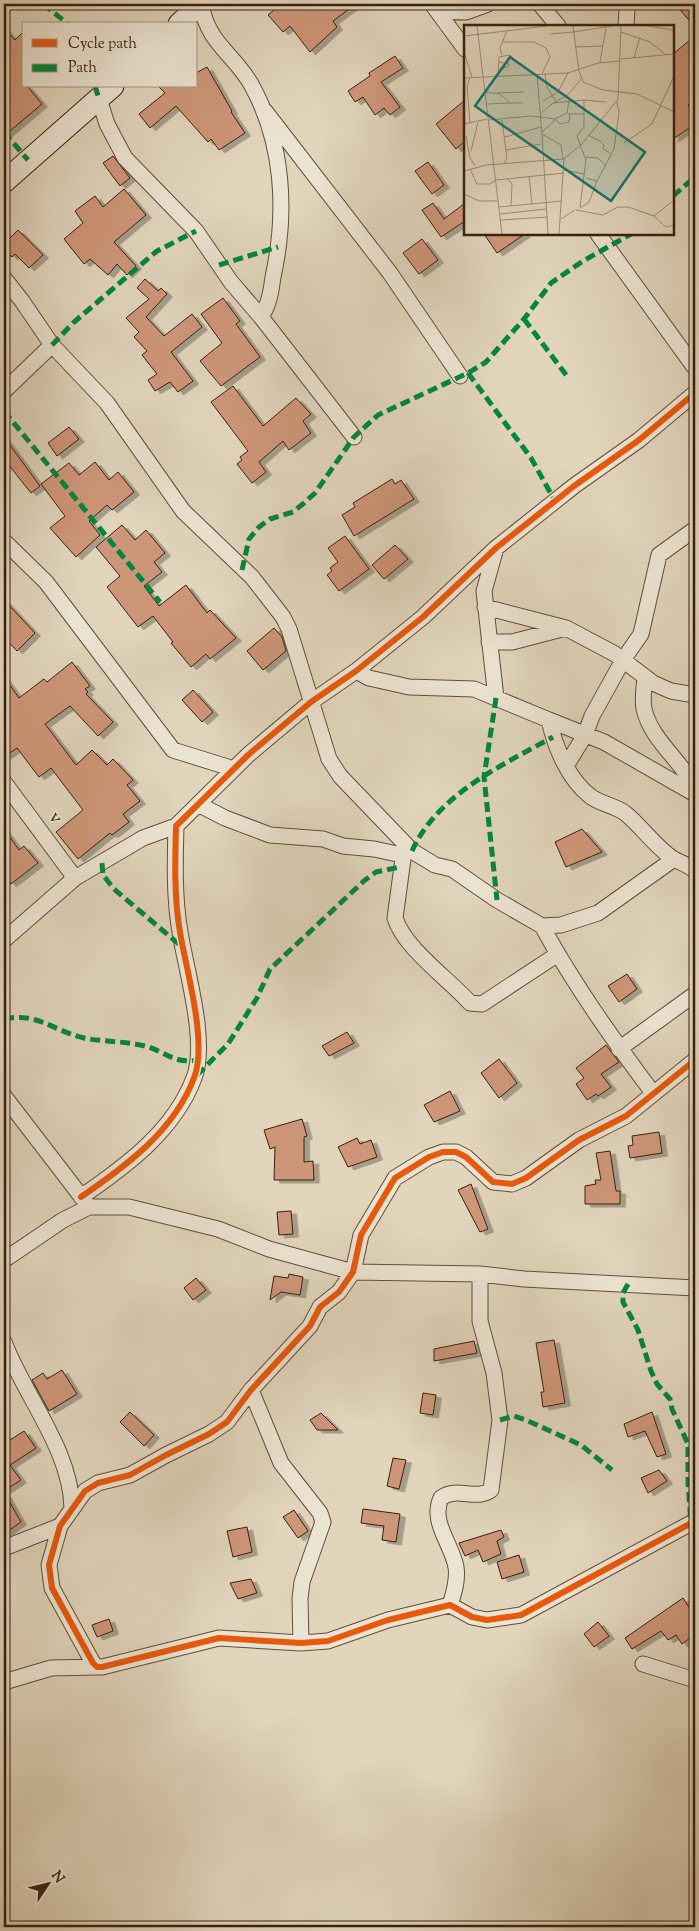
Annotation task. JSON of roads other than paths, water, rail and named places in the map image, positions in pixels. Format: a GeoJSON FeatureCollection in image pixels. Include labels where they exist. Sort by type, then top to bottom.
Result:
{"type":"FeatureCollection","features":[{"type":"Feature","properties":{"kind":"main road"},"geometry":{"type":"LineString","coordinates":[[181,22],[200,4]]}},
{"type":"Feature","properties":{"kind":"main road"},"geometry":{"type":"LineString","coordinates":[[4,182],[106,93]]}},
{"type":"Feature","properties":{"kind":"street"},"geometry":{"type":"LineString","coordinates":[[200,4],[210,32],[250,83],[261,106],[278,163],[282,199],[276,265],[267,308],[261,317]]}},
{"type":"Feature","properties":{"kind":"street"},"geometry":{"type":"LineString","coordinates":[[435,7],[466,12],[488,4]]}},
{"type":"Feature","properties":{"kind":"street"},"geometry":{"type":"LineString","coordinates":[[540,4],[557,25]]}},
{"type":"Feature","properties":{"kind":"street"},"geometry":{"type":"LineString","coordinates":[[624,4],[626,9],[626,25]]}},
{"type":"Feature","properties":{"kind":"street"},"geometry":{"type":"LineString","coordinates":[[435,7],[464,48]]}},
{"type":"Feature","properties":{"kind":"street"},"geometry":{"type":"LineString","coordinates":[[106,93],[107,124],[125,158],[196,231],[231,282],[261,317],[354,437]]}},
{"type":"Feature","properties":{"kind":"street"},"geometry":{"type":"LineString","coordinates":[[261,106],[390,273],[460,376]]}},
{"type":"Feature","properties":{"kind":"street"},"geometry":{"type":"LineString","coordinates":[[599,235],[695,368]]}},
{"type":"Feature","properties":{"kind":"street"},"geometry":{"type":"LineString","coordinates":[[4,278],[52,345],[107,403],[183,511],[252,577],[270,598],[289,629],[329,759],[340,776],[404,849],[395,918],[398,926],[418,951],[470,1003],[482,1004],[558,954]]}},
{"type":"Feature","properties":{"kind":"street"},"geometry":{"type":"LineString","coordinates":[[4,391],[52,345]]}},
{"type":"Feature","properties":{"kind":"street"},"geometry":{"type":"LineString","coordinates":[[4,940],[75,878],[143,838],[176,826],[234,769],[311,702],[356,671],[423,617],[496,548],[574,486],[639,440],[695,393]]}},
{"type":"Feature","properties":{"kind":"street"},"geometry":{"type":"LineString","coordinates":[[566,766],[585,735],[592,716],[623,660],[640,634],[659,556],[695,529]]}},
{"type":"Feature","properties":{"kind":"street"},"geometry":{"type":"LineString","coordinates":[[4,541],[46,582],[172,750],[234,769]]}},
{"type":"Feature","properties":{"kind":"street"},"geometry":{"type":"LineString","coordinates":[[496,548],[484,591],[496,698]]}},
{"type":"Feature","properties":{"kind":"street"},"geometry":{"type":"LineString","coordinates":[[485,607],[566,628],[623,660],[645,678],[671,691],[695,695]]}},
{"type":"Feature","properties":{"kind":"street"},"geometry":{"type":"LineString","coordinates":[[489,642],[512,642],[566,628]]}},
{"type":"Feature","properties":{"kind":"street"},"geometry":{"type":"LineString","coordinates":[[356,671],[369,678],[409,687],[474,689],[604,742],[695,794]]}},
{"type":"Feature","properties":{"kind":"street"},"geometry":{"type":"LineString","coordinates":[[645,678],[644,709],[652,727],[690,777],[695,788]]}},
{"type":"Feature","properties":{"kind":"street"},"geometry":{"type":"LineString","coordinates":[[549,720],[553,737],[566,766],[581,788],[592,798],[604,802],[625,814],[648,838],[674,859],[690,866],[695,871]]}},
{"type":"Feature","properties":{"kind":"street","name":"v"},"geometry":{"type":"LineString","coordinates":[[4,782],[75,878]]}},
{"type":"Feature","properties":{"kind":"street"},"geometry":{"type":"LineString","coordinates":[[198,804],[225,818],[270,835],[323,839],[344,846],[412,851],[434,865],[452,869],[496,900],[542,926],[558,954],[620,1048],[653,1093]]}},
{"type":"Feature","properties":{"kind":"street"},"geometry":{"type":"LineString","coordinates":[[4,1260],[63,1220],[157,1136],[167,1124],[195,1077],[198,1060],[195,1004],[180,931],[174,873],[176,826]]}},
{"type":"Feature","properties":{"kind":"street"},"geometry":{"type":"LineString","coordinates":[[542,926],[561,925],[598,913],[674,859]]}},
{"type":"Feature","properties":{"kind":"street"},"geometry":{"type":"LineString","coordinates":[[620,1048],[695,994]]}},
{"type":"Feature","properties":{"kind":"street"},"geometry":{"type":"LineString","coordinates":[[97,1667],[52,1588],[49,1564],[60,1526],[85,1491],[98,1483],[130,1476],[227,1422],[251,1390],[310,1326],[320,1307],[339,1292],[353,1272],[361,1235],[392,1182],[422,1161],[443,1152],[456,1152],[466,1157],[493,1182],[512,1184],[526,1178],[579,1140],[626,1116],[695,1060]]}},
{"type":"Feature","properties":{"kind":"street"},"geometry":{"type":"LineString","coordinates":[[4,1096],[85,1202],[129,1206],[164,1215],[218,1230],[270,1249],[353,1272],[480,1274],[524,1279],[695,1288]]}},
{"type":"Feature","properties":{"kind":"street"},"geometry":{"type":"LineString","coordinates":[[450,1605],[456,1585],[456,1569],[453,1555],[439,1522],[438,1504],[441,1498],[452,1492],[480,1494],[491,1490],[500,1420],[494,1373],[480,1321],[480,1274]]}},
{"type":"Feature","properties":{"kind":"street"},"geometry":{"type":"LineString","coordinates":[[4,1342],[12,1364],[55,1446],[69,1479],[72,1508]]}},
{"type":"Feature","properties":{"kind":"street"},"geometry":{"type":"LineString","coordinates":[[251,1390],[281,1463],[320,1513],[323,1522],[302,1582],[300,1599],[301,1643]]}},
{"type":"Feature","properties":{"kind":"street"},"geometry":{"type":"LineString","coordinates":[[4,1682],[51,1668],[97,1667],[219,1638],[301,1643],[328,1641],[388,1620],[450,1605],[472,1617],[487,1620],[521,1616],[695,1521]]}},
{"type":"Feature","properties":{"kind":"street"},"geometry":{"type":"LineString","coordinates":[[4,1548],[60,1526]]}},
{"type":"Feature","properties":{"kind":"street"},"geometry":{"type":"LineString","coordinates":[[643,1664],[695,1680]]}}]}
